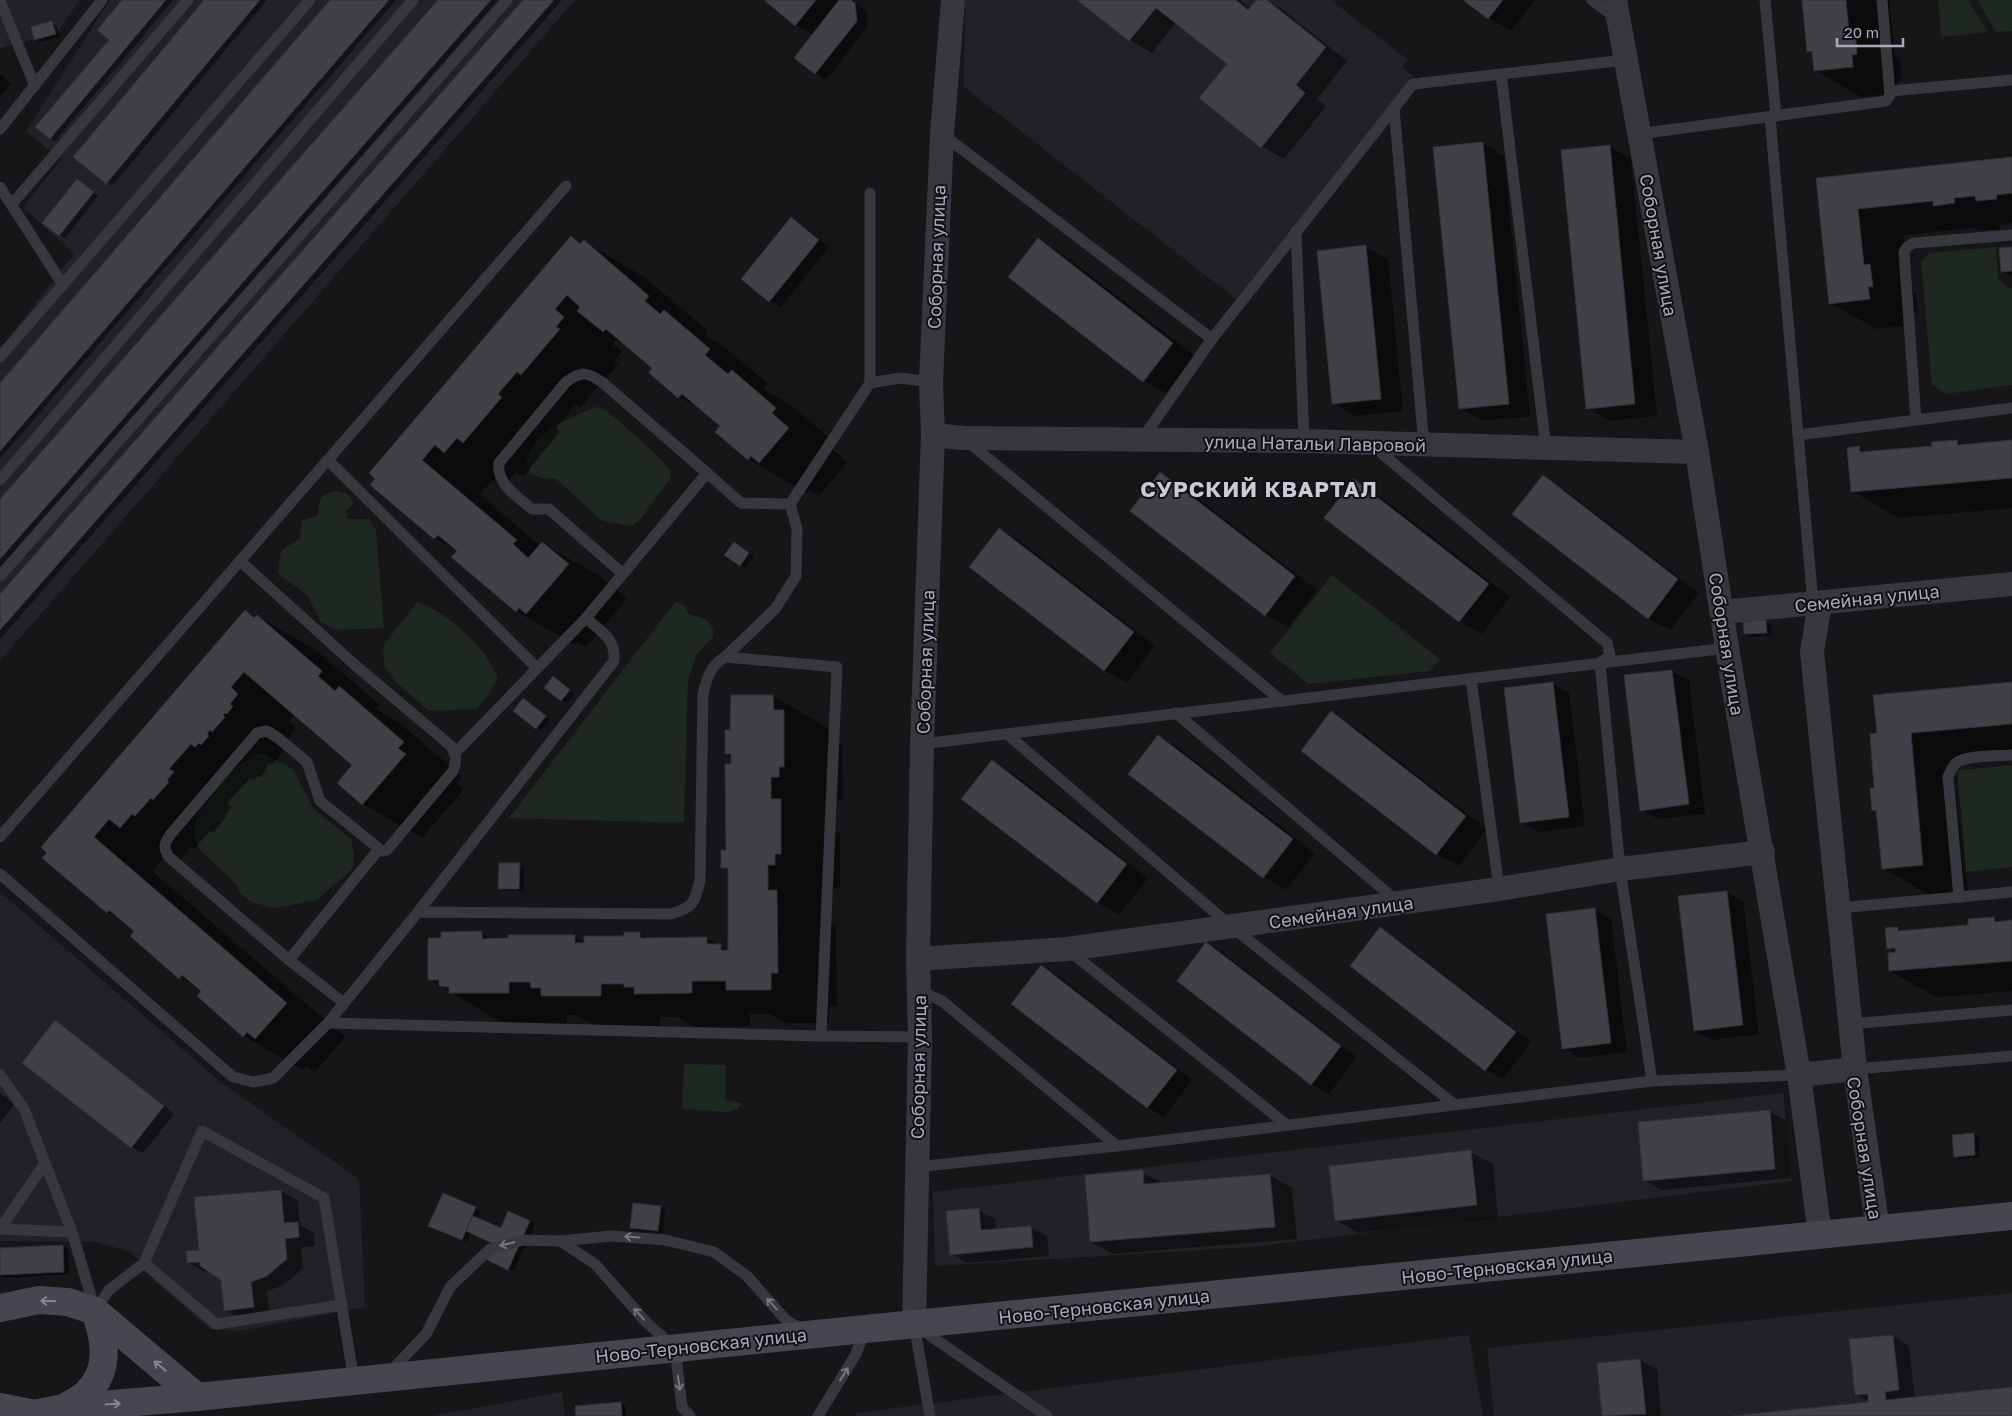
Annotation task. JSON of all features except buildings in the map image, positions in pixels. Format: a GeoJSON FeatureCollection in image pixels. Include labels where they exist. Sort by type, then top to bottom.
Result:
{"type":"FeatureCollection","features":[{"type":"Feature","properties":{"kind":"main road","name":"Ново-Терновская улица"},"geometry":{"type":"LineString","coordinates":[[0,1407],[27,1415],[64,1408],[197,1397],[810,1334],[2012,1216]]}},
{"type":"Feature","properties":{"kind":"main road"},"geometry":{"type":"LineString","coordinates":[[0,1308],[39,1300],[68,1302],[95,1311],[197,1397]]}},
{"type":"Feature","properties":{"kind":"main road"},"geometry":{"type":"LineString","coordinates":[[64,1408],[86,1394],[97,1381],[104,1364],[103,1335],[95,1311]]}},
{"type":"Feature","properties":{"kind":"street","name":"Соборная улица"},"geometry":{"type":"LineString","coordinates":[[914,1324],[920,1037],[918,959],[922,744],[933,435],[931,382],[942,134],[952,0]]}},
{"type":"Feature","properties":{"kind":"street","name":"Соборная улица"},"geometry":{"type":"LineString","coordinates":[[1617,10],[1697,452],[1727,648],[1763,852],[1799,1075],[1855,1069],[1878,1230]]}},
{"type":"Feature","properties":{"kind":"street","name":"улица Натальи Лавровой"},"geometry":{"type":"LineString","coordinates":[[933,435],[963,438],[1370,443],[1697,452]]}},
{"type":"Feature","properties":{"kind":"street","name":"Семейная улица"},"geometry":{"type":"LineString","coordinates":[[1722,612],[2012,584]]}},
{"type":"Feature","properties":{"kind":"street"},"geometry":{"type":"LineString","coordinates":[[1817,603],[1812,652],[1855,1069]]}},
{"type":"Feature","properties":{"kind":"street","name":"Семейная улица"},"geometry":{"type":"LineString","coordinates":[[918,959],[1067,949],[1499,889],[1620,870],[1763,852]]}},
{"type":"Feature","properties":{"kind":"street"},"geometry":{"type":"LineString","coordinates":[[1799,1075],[1820,1235]]}},
{"type":"Feature","properties":{"kind":"lane"},"geometry":{"type":"LineString","coordinates":[[0,129],[102,0]]}},
{"type":"Feature","properties":{"kind":"lane"},"geometry":{"type":"LineString","coordinates":[[12,204],[188,0]]}},
{"type":"Feature","properties":{"kind":"lane"},"geometry":{"type":"LineString","coordinates":[[0,357],[310,0]]}},
{"type":"Feature","properties":{"kind":"lane"},"geometry":{"type":"LineString","coordinates":[[0,480],[413,0]]}},
{"type":"Feature","properties":{"kind":"lane"},"geometry":{"type":"LineString","coordinates":[[0,576],[507,0]]}},
{"type":"Feature","properties":{"kind":"lane"},"geometry":{"type":"LineString","coordinates":[[1592,0],[1617,10]]}},
{"type":"Feature","properties":{"kind":"lane"},"geometry":{"type":"LineString","coordinates":[[1765,0],[1798,435],[1817,603]]}},
{"type":"Feature","properties":{"kind":"lane"},"geometry":{"type":"LineString","coordinates":[[1638,134],[1885,102],[1889,99],[1890,91],[1882,0]]}},
{"type":"Feature","properties":{"kind":"lane"},"geometry":{"type":"LineString","coordinates":[[0,1],[34,86]]}},
{"type":"Feature","properties":{"kind":"lane"},"geometry":{"type":"LineString","coordinates":[[1141,440],[1212,339],[1413,84],[1626,60]]}},
{"type":"Feature","properties":{"kind":"lane"},"geometry":{"type":"LineString","coordinates":[[1501,74],[1546,448]]}},
{"type":"Feature","properties":{"kind":"lane"},"geometry":{"type":"LineString","coordinates":[[1890,91],[2012,80]]}},
{"type":"Feature","properties":{"kind":"lane"},"geometry":{"type":"LineString","coordinates":[[1394,108],[1424,445]]}},
{"type":"Feature","properties":{"kind":"lane"},"geometry":{"type":"LineString","coordinates":[[942,134],[1212,339]]}},
{"type":"Feature","properties":{"kind":"lane"},"geometry":{"type":"LineString","coordinates":[[0,837],[566,186]]}},
{"type":"Feature","properties":{"kind":"lane"},"geometry":{"type":"LineString","coordinates":[[0,187],[63,285]]}},
{"type":"Feature","properties":{"kind":"lane"},"geometry":{"type":"LineString","coordinates":[[418,912],[670,914],[686,910],[695,902],[700,882],[703,694],[708,675],[717,662],[725,658],[775,609],[796,576],[797,529],[790,504],[870,383],[870,193]]}},
{"type":"Feature","properties":{"kind":"lane"},"geometry":{"type":"LineString","coordinates":[[1296,231],[1304,442]]}},
{"type":"Feature","properties":{"kind":"lane"},"geometry":{"type":"LineString","coordinates":[[1916,420],[1905,249],[1914,243],[2012,234]]}},
{"type":"Feature","properties":{"kind":"lane"},"geometry":{"type":"LineString","coordinates":[[622,574],[549,509],[532,509],[505,485],[500,477],[499,463],[566,382],[578,374],[590,374],[741,503],[790,504]]}},
{"type":"Feature","properties":{"kind":"lane"},"geometry":{"type":"LineString","coordinates":[[870,383],[900,378],[931,382]]}},
{"type":"Feature","properties":{"kind":"lane"},"geometry":{"type":"LineString","coordinates":[[1798,435],[2012,408]]}},
{"type":"Feature","properties":{"kind":"lane"},"geometry":{"type":"LineString","coordinates":[[963,438],[1282,701]]}},
{"type":"Feature","properties":{"kind":"lane"},"geometry":{"type":"LineString","coordinates":[[1370,443],[1606,643],[1610,656],[1600,663]]}},
{"type":"Feature","properties":{"kind":"lane"},"geometry":{"type":"LineString","coordinates":[[328,460],[536,667]]}},
{"type":"Feature","properties":{"kind":"lane"},"geometry":{"type":"LineString","coordinates":[[455,753],[536,667],[586,618],[707,473]]}},
{"type":"Feature","properties":{"kind":"lane"},"geometry":{"type":"LineString","coordinates":[[240,562],[354,665],[452,746],[455,753],[456,763],[453,771],[388,850],[382,851],[320,801],[307,762],[267,731],[257,733],[248,741],[164,844],[165,851],[169,857],[289,960],[344,1003]]}},
{"type":"Feature","properties":{"kind":"lane"},"geometry":{"type":"LineString","coordinates":[[0,874],[233,1077],[253,1082],[272,1078],[328,1023],[418,912],[614,661],[615,650],[611,640],[586,618]]}},
{"type":"Feature","properties":{"kind":"lane"},"geometry":{"type":"LineString","coordinates":[[922,744],[1727,648]]}},
{"type":"Feature","properties":{"kind":"lane"},"geometry":{"type":"LineString","coordinates":[[725,658],[837,667],[820,1036]]}},
{"type":"Feature","properties":{"kind":"lane"},"geometry":{"type":"LineString","coordinates":[[1600,663],[1620,870],[1652,1081]]}},
{"type":"Feature","properties":{"kind":"lane"},"geometry":{"type":"LineString","coordinates":[[1472,678],[1499,889]]}},
{"type":"Feature","properties":{"kind":"lane"},"geometry":{"type":"LineString","coordinates":[[1176,714],[1399,903]]}},
{"type":"Feature","properties":{"kind":"lane"},"geometry":{"type":"LineString","coordinates":[[1007,734],[1232,927],[1454,1104]]}},
{"type":"Feature","properties":{"kind":"lane"},"geometry":{"type":"LineString","coordinates":[[1959,897],[1948,777],[1950,770],[1963,759],[2012,755]]}},
{"type":"Feature","properties":{"kind":"lane"},"geometry":{"type":"LineString","coordinates":[[289,960],[379,849]]}},
{"type":"Feature","properties":{"kind":"lane"},"geometry":{"type":"LineString","coordinates":[[1838,908],[2012,892]]}},
{"type":"Feature","properties":{"kind":"lane"},"geometry":{"type":"LineString","coordinates":[[1067,949],[1287,1125]]}},
{"type":"Feature","properties":{"kind":"lane"},"geometry":{"type":"LineString","coordinates":[[918,990],[942,1001],[1117,1146]]}},
{"type":"Feature","properties":{"kind":"lane"},"geometry":{"type":"LineString","coordinates":[[1850,1024],[2012,1010]]}},
{"type":"Feature","properties":{"kind":"lane"},"geometry":{"type":"LineString","coordinates":[[328,1023],[920,1037]]}},
{"type":"Feature","properties":{"kind":"lane"},"geometry":{"type":"LineString","coordinates":[[1855,1069],[2012,1056]]}},
{"type":"Feature","properties":{"kind":"lane"},"geometry":{"type":"LineString","coordinates":[[0,1075],[24,1109],[72,1232],[95,1311]]}},
{"type":"Feature","properties":{"kind":"lane"},"geometry":{"type":"LineString","coordinates":[[916,1167],[1117,1146],[1652,1081],[1799,1075]]}},
{"type":"Feature","properties":{"kind":"lane"},"geometry":{"type":"LineString","coordinates":[[95,1311],[110,1290],[144,1263],[202,1131],[324,1198],[354,1381]]}},
{"type":"Feature","properties":{"kind":"lane"},"geometry":{"type":"LineString","coordinates":[[0,1229],[45,1163]]}},
{"type":"Feature","properties":{"kind":"lane"},"geometry":{"type":"LineString","coordinates":[[0,1229],[72,1232]]}},
{"type":"Feature","properties":{"kind":"lane"},"geometry":{"type":"LineString","coordinates":[[385,1377],[426,1334],[450,1287],[490,1249],[523,1240],[560,1242],[612,1236],[665,1240],[714,1252],[747,1276],[786,1320],[810,1334]]}},
{"type":"Feature","properties":{"kind":"lane"},"geometry":{"type":"LineString","coordinates":[[560,1242],[594,1264],[646,1322],[674,1348],[682,1407],[690,1416]]}},
{"type":"Feature","properties":{"kind":"lane"},"geometry":{"type":"LineString","coordinates":[[144,1263],[216,1324],[342,1305]]}},
{"type":"Feature","properties":{"kind":"lane"},"geometry":{"type":"LineString","coordinates":[[914,1324],[930,1416]]}},
{"type":"Feature","properties":{"kind":"lane"},"geometry":{"type":"LineString","coordinates":[[914,1324],[1047,1416]]}},
{"type":"Feature","properties":{"kind":"lane"},"geometry":{"type":"LineString","coordinates":[[818,1416],[856,1354],[865,1329]]}},
{"type":"Feature","properties":{"kind":"shaded area"},"geometry":{"type":"Polygon","coordinates":[[[0,0],[80,0],[56,34],[0,48],[0,0]]]}},
{"type":"Feature","properties":{"kind":"shaded area"},"geometry":{"type":"Polygon","coordinates":[[[110,0],[575,0],[0,661],[0,349],[74,254],[23,207],[61,160],[26,131],[110,0]]]}},
{"type":"Feature","properties":{"kind":"shaded area"},"geometry":{"type":"Polygon","coordinates":[[[965,0],[1331,0],[1408,60],[1402,67],[1414,76],[1236,299],[964,87],[965,0]]]}},
{"type":"Feature","properties":{"kind":"shaded area"},"geometry":{"type":"Polygon","coordinates":[[[1938,0],[1968,0],[1988,32],[1941,37],[1938,0]]]}},
{"type":"Feature","properties":{"kind":"shaded area"},"geometry":{"type":"Polygon","coordinates":[[[1977,0],[2012,0],[2012,31],[1996,32],[1977,0]]]}},
{"type":"Feature","properties":{"kind":"shaded area"},"geometry":{"type":"Polygon","coordinates":[[[1996,247],[1998,279],[2008,288],[2012,288],[2012,385],[1945,394],[1932,385],[1921,262],[1929,253],[1996,247]]]}},
{"type":"Feature","properties":{"kind":"shaded area"},"geometry":{"type":"Polygon","coordinates":[[[595,407],[605,409],[657,455],[670,470],[670,479],[640,520],[631,526],[601,520],[556,479],[540,478],[530,473],[526,458],[536,441],[555,425],[595,407]]]}},
{"type":"Feature","properties":{"kind":"shaded area"},"geometry":{"type":"Polygon","coordinates":[[[336,491],[348,494],[354,504],[346,511],[348,519],[369,519],[376,530],[384,628],[337,630],[321,622],[307,595],[278,573],[281,551],[300,538],[302,521],[318,515],[321,498],[327,493],[336,491]]]}},
{"type":"Feature","properties":{"kind":"shaded area"},"geometry":{"type":"Polygon","coordinates":[[[1332,575],[1440,659],[1430,671],[1308,684],[1270,653],[1332,575]]]}},
{"type":"Feature","properties":{"kind":"shaded area"},"geometry":{"type":"Polygon","coordinates":[[[676,601],[684,606],[689,614],[705,619],[713,628],[713,637],[697,654],[688,680],[684,823],[509,818],[676,601]]]}},
{"type":"Feature","properties":{"kind":"shaded area"},"geometry":{"type":"Polygon","coordinates":[[[417,602],[435,610],[460,629],[484,654],[498,677],[489,694],[477,709],[429,711],[396,682],[385,668],[383,646],[417,602]]]}},
{"type":"Feature","properties":{"kind":"shaded area"},"geometry":{"type":"Polygon","coordinates":[[[262,753],[293,769],[313,808],[351,839],[354,855],[353,868],[317,900],[274,908],[251,902],[241,894],[235,883],[201,851],[196,842],[194,831],[197,814],[232,770],[262,753]]]}},
{"type":"Feature","properties":{"kind":"shaded area"},"geometry":{"type":"Polygon","coordinates":[[[2012,765],[2012,867],[1964,872],[1953,771],[2012,765]]]}},
{"type":"Feature","properties":{"kind":"shaded area"},"geometry":{"type":"Polygon","coordinates":[[[0,892],[223,1084],[359,1179],[365,1307],[239,1331],[210,1329],[155,1281],[131,1252],[96,1242],[0,1241],[0,892]]]}},
{"type":"Feature","properties":{"kind":"shaded area"},"geometry":{"type":"Polygon","coordinates":[[[684,1064],[726,1065],[725,1100],[742,1103],[736,1110],[727,1112],[682,1109],[684,1064]]]}},
{"type":"Feature","properties":{"kind":"shaded area"},"geometry":{"type":"Polygon","coordinates":[[[1783,1093],[1792,1181],[1251,1247],[935,1266],[933,1192],[1783,1093]]]}},
{"type":"Feature","properties":{"kind":"shaded area"},"geometry":{"type":"Polygon","coordinates":[[[2012,1293],[2012,1416],[1494,1416],[1487,1348],[2012,1293]]]}},
{"type":"Feature","properties":{"kind":"shaded area"},"geometry":{"type":"Polygon","coordinates":[[[1469,1335],[1483,1416],[856,1416],[856,1413],[1469,1335]]]}},
{"type":"Feature","properties":{"kind":"shaded area"},"geometry":{"type":"Polygon","coordinates":[[[562,1392],[565,1416],[432,1416],[562,1392]]]}},
{"type":"Feature","properties":{"kind":"district","name":"СУРСКИЙ КВАРТАЛ"},"geometry":{"type":"Point","coordinates":[1259,488]}}]}
